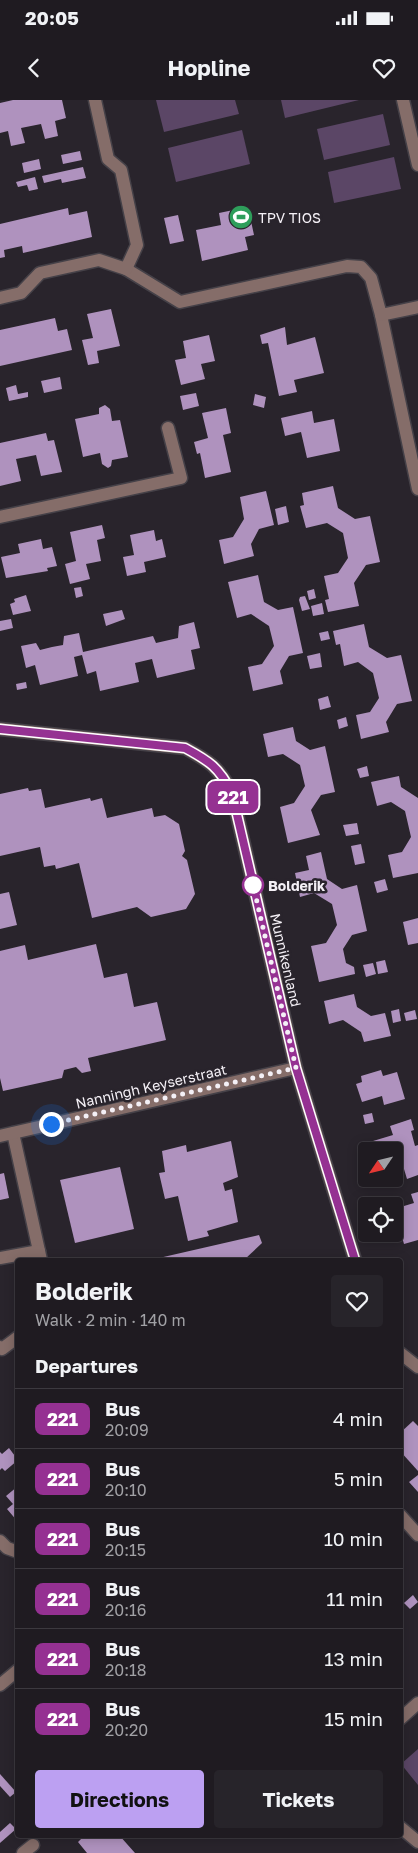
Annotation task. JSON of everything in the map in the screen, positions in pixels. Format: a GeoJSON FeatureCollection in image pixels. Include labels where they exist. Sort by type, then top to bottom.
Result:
{"type":"FeatureCollection","features":[{"type":"Feature","properties":{"kind":"street"},"geometry":{"type":"LineString","coordinates":[[94,100],[108,159],[121,170],[138,245],[126,269]]}},
{"type":"Feature","properties":{"kind":"street"},"geometry":{"type":"LineString","coordinates":[[403,100],[418,166]]}},
{"type":"Feature","properties":{"kind":"street"},"geometry":{"type":"LineString","coordinates":[[0,298],[21,293],[40,273],[98,260],[126,269],[180,302],[347,266],[361,267],[371,278],[381,315],[418,489]]}},
{"type":"Feature","properties":{"kind":"street"},"geometry":{"type":"LineString","coordinates":[[381,315],[418,307]]}},
{"type":"Feature","properties":{"kind":"street"},"geometry":{"type":"LineString","coordinates":[[0,517],[181,478],[168,428]]}},
{"type":"Feature","properties":{"kind":"street","name":"Munnikenland"},"geometry":{"type":"LineString","coordinates":[[0,729],[185,748],[205,759],[223,774],[232,793],[296,1068],[354,1258]]}},
{"type":"Feature","properties":{"kind":"street","name":"Nanningh Keyserstraat"},"geometry":{"type":"LineString","coordinates":[[0,1136],[296,1068]]}},
{"type":"Feature","properties":{"kind":"street"},"geometry":{"type":"LineString","coordinates":[[0,1258],[40,1256],[13,1133]]}},
{"type":"Feature","properties":{"kind":"street"},"geometry":{"type":"LineString","coordinates":[[0,1347],[2,1349],[15,1339]]}},
{"type":"Feature","properties":{"kind":"street"},"geometry":{"type":"LineString","coordinates":[[403,1355],[418,1367]]}},
{"type":"Feature","properties":{"kind":"street"},"geometry":{"type":"LineString","coordinates":[[403,1524],[418,1535]]}},
{"type":"Feature","properties":{"kind":"street"},"geometry":{"type":"LineString","coordinates":[[0,1541],[7,1548],[15,1551]]}},
{"type":"Feature","properties":{"kind":"street"},"geometry":{"type":"LineString","coordinates":[[0,1685],[15,1672]]}},
{"type":"Feature","properties":{"kind":"street"},"geometry":{"type":"LineString","coordinates":[[403,1716],[418,1703]]}},
{"type":"Feature","properties":{"kind":"street"},"geometry":{"type":"LineString","coordinates":[[403,1830],[418,1842]]}},
{"type":"Feature","properties":{"kind":"shaded area"},"geometry":{"type":"Polygon","coordinates":[[[156,100],[235,100],[239,114],[164,132],[156,100]]]}},
{"type":"Feature","properties":{"kind":"shaded area"},"geometry":{"type":"Polygon","coordinates":[[[281,100],[359,100],[285,118],[281,100]]]}},
{"type":"Feature","properties":{"kind":"shaded area"},"geometry":{"type":"Polygon","coordinates":[[[383,114],[390,145],[324,160],[317,129],[383,114]]]}},
{"type":"Feature","properties":{"kind":"shaded area"},"geometry":{"type":"Polygon","coordinates":[[[242,130],[250,164],[176,182],[168,148],[242,130]]]}},
{"type":"Feature","properties":{"kind":"shaded area"},"geometry":{"type":"Polygon","coordinates":[[[394,157],[401,189],[334,203],[328,172],[394,157]]]}},
{"type":"Feature","properties":{"kind":"shaded area"},"geometry":{"type":"Polygon","coordinates":[[[418,1749],[418,1785],[403,1766],[403,1762],[418,1749]]]}},
{"type":"Feature","properties":{"kind":"building"},"geometry":{"type":"Polygon","coordinates":[[[13,100],[62,100],[66,118],[55,121],[58,136],[45,139],[41,124],[21,128],[25,143],[11,146],[8,131],[0,133],[0,103],[13,100]]]}},
{"type":"Feature","properties":{"kind":"building"},"geometry":{"type":"Polygon","coordinates":[[[80,151],[82,160],[63,164],[61,155],[80,151]]]}},
{"type":"Feature","properties":{"kind":"building"},"geometry":{"type":"Polygon","coordinates":[[[39,159],[41,169],[24,173],[22,163],[39,159]]]}},
{"type":"Feature","properties":{"kind":"building"},"geometry":{"type":"Polygon","coordinates":[[[83,167],[86,178],[62,183],[61,179],[44,183],[42,176],[83,167]]]}},
{"type":"Feature","properties":{"kind":"building"},"geometry":{"type":"Polygon","coordinates":[[[35,177],[38,189],[29,191],[27,185],[18,187],[16,182],[35,177]]]}},
{"type":"Feature","properties":{"kind":"building"},"geometry":{"type":"Polygon","coordinates":[[[248,207],[254,235],[245,237],[248,250],[202,261],[196,230],[221,225],[219,213],[248,207]]]}},
{"type":"Feature","properties":{"kind":"building"},"geometry":{"type":"Polygon","coordinates":[[[68,208],[69,215],[87,211],[92,237],[23,253],[22,246],[4,250],[5,257],[0,258],[0,224],[68,208]]]}},
{"type":"Feature","properties":{"kind":"building"},"geometry":{"type":"Polygon","coordinates":[[[178,215],[184,241],[170,244],[164,218],[178,215]]]}},
{"type":"Feature","properties":{"kind":"building"},"geometry":{"type":"Polygon","coordinates":[[[111,309],[120,346],[97,351],[99,363],[88,365],[82,340],[93,338],[87,314],[111,309]]]}},
{"type":"Feature","properties":{"kind":"building"},"geometry":{"type":"Polygon","coordinates":[[[55,318],[58,331],[67,329],[72,350],[0,366],[0,330],[55,318]]]}},
{"type":"Feature","properties":{"kind":"building"},"geometry":{"type":"Polygon","coordinates":[[[285,327],[287,345],[315,337],[324,373],[294,380],[297,392],[279,396],[268,343],[262,344],[260,335],[285,327]]]}},
{"type":"Feature","properties":{"kind":"building"},"geometry":{"type":"Polygon","coordinates":[[[209,335],[215,361],[201,364],[205,379],[181,385],[175,360],[186,358],[183,341],[209,335]]]}},
{"type":"Feature","properties":{"kind":"building"},"geometry":{"type":"Polygon","coordinates":[[[60,377],[62,389],[44,393],[41,381],[60,377]]]}},
{"type":"Feature","properties":{"kind":"building"},"geometry":{"type":"Polygon","coordinates":[[[16,385],[18,394],[28,392],[28,397],[9,401],[6,388],[16,385]]]}},
{"type":"Feature","properties":{"kind":"building"},"geometry":{"type":"Polygon","coordinates":[[[196,393],[199,406],[183,410],[180,396],[196,393]]]}},
{"type":"Feature","properties":{"kind":"building"},"geometry":{"type":"Polygon","coordinates":[[[255,394],[266,397],[264,408],[253,405],[255,394]]]}},
{"type":"Feature","properties":{"kind":"building"},"geometry":{"type":"Polygon","coordinates":[[[105,405],[110,409],[112,421],[120,420],[128,457],[112,460],[111,466],[108,468],[102,464],[100,453],[83,457],[75,419],[99,414],[99,408],[105,405]]]}},
{"type":"Feature","properties":{"kind":"building"},"geometry":{"type":"Polygon","coordinates":[[[226,408],[231,433],[223,435],[231,472],[205,478],[200,453],[197,454],[194,442],[208,438],[202,413],[226,408]]]}},
{"type":"Feature","properties":{"kind":"building"},"geometry":{"type":"Polygon","coordinates":[[[312,411],[314,423],[334,419],[340,451],[307,458],[301,432],[285,436],[281,418],[312,411]]]}},
{"type":"Feature","properties":{"kind":"building"},"geometry":{"type":"Polygon","coordinates":[[[46,433],[48,441],[54,440],[62,472],[41,476],[36,455],[16,459],[21,481],[0,486],[0,443],[46,433]]]}},
{"type":"Feature","properties":{"kind":"building"},"geometry":{"type":"Polygon","coordinates":[[[333,486],[338,508],[355,519],[370,516],[380,562],[366,565],[354,583],[359,606],[328,612],[325,600],[329,599],[324,576],[338,573],[348,558],[343,533],[327,523],[306,528],[300,506],[304,505],[302,493],[333,486]]]}},
{"type":"Feature","properties":{"kind":"building"},"geometry":{"type":"Polygon","coordinates":[[[266,491],[274,525],[259,529],[251,544],[254,556],[224,564],[219,540],[233,537],[244,519],[240,497],[266,491]]]}},
{"type":"Feature","properties":{"kind":"building"},"geometry":{"type":"Polygon","coordinates":[[[286,506],[289,522],[278,525],[275,509],[286,506]]]}},
{"type":"Feature","properties":{"kind":"building"},"geometry":{"type":"Polygon","coordinates":[[[102,525],[105,538],[97,540],[101,561],[86,564],[90,579],[70,584],[65,564],[76,561],[70,532],[102,525]]]}},
{"type":"Feature","properties":{"kind":"building"},"geometry":{"type":"Polygon","coordinates":[[[154,530],[156,541],[162,539],[166,557],[144,562],[146,572],[127,576],[123,557],[134,555],[130,535],[154,530]]]}},
{"type":"Feature","properties":{"kind":"building"},"geometry":{"type":"Polygon","coordinates":[[[41,539],[43,549],[52,547],[57,566],[47,568],[48,571],[6,578],[1,557],[20,553],[18,544],[41,539]]]}},
{"type":"Feature","properties":{"kind":"building"},"geometry":{"type":"Polygon","coordinates":[[[258,575],[264,602],[278,610],[293,607],[303,653],[289,656],[280,671],[283,684],[253,691],[248,667],[262,664],[274,646],[269,626],[251,614],[237,618],[228,582],[258,575]]]}},
{"type":"Feature","properties":{"kind":"building"},"geometry":{"type":"Polygon","coordinates":[[[81,587],[83,596],[76,598],[74,588],[81,587]]]}},
{"type":"Feature","properties":{"kind":"building"},"geometry":{"type":"Polygon","coordinates":[[[314,589],[316,598],[309,600],[307,591],[314,589]]]}},
{"type":"Feature","properties":{"kind":"building"},"geometry":{"type":"Polygon","coordinates":[[[26,595],[31,611],[13,615],[10,604],[15,602],[14,599],[26,595]]]}},
{"type":"Feature","properties":{"kind":"building"},"geometry":{"type":"Polygon","coordinates":[[[305,596],[310,609],[302,611],[299,600],[300,597],[305,596]]]}},
{"type":"Feature","properties":{"kind":"building"},"geometry":{"type":"Polygon","coordinates":[[[322,603],[324,614],[313,616],[311,606],[322,603]]]}},
{"type":"Feature","properties":{"kind":"building"},"geometry":{"type":"Polygon","coordinates":[[[122,610],[125,619],[106,626],[103,614],[122,610]]]}},
{"type":"Feature","properties":{"kind":"building"},"geometry":{"type":"Polygon","coordinates":[[[11,619],[13,628],[0,631],[0,621],[11,619]]]}},
{"type":"Feature","properties":{"kind":"building"},"geometry":{"type":"Polygon","coordinates":[[[194,622],[200,648],[191,650],[195,669],[157,678],[152,659],[135,663],[139,682],[100,691],[96,671],[87,674],[82,655],[74,657],[78,676],[40,685],[35,665],[26,668],[21,646],[36,643],[40,650],[63,645],[64,636],[79,633],[83,652],[153,636],[156,643],[178,638],[179,626],[194,622]]]}},
{"type":"Feature","properties":{"kind":"building"},"geometry":{"type":"Polygon","coordinates":[[[364,624],[369,647],[387,658],[401,655],[412,701],[397,704],[386,722],[389,732],[361,739],[356,715],[370,712],[379,698],[373,673],[358,662],[344,666],[340,644],[336,645],[333,631],[364,624]]]}},
{"type":"Feature","properties":{"kind":"building"},"geometry":{"type":"Polygon","coordinates":[[[328,631],[330,639],[321,641],[319,633],[328,631]]]}},
{"type":"Feature","properties":{"kind":"building"},"geometry":{"type":"Polygon","coordinates":[[[320,653],[322,667],[310,669],[307,656],[320,653]]]}},
{"type":"Feature","properties":{"kind":"building"},"geometry":{"type":"Polygon","coordinates":[[[26,682],[27,688],[17,690],[16,684],[26,682]]]}},
{"type":"Feature","properties":{"kind":"building"},"geometry":{"type":"Polygon","coordinates":[[[328,696],[331,707],[320,710],[318,699],[328,696]]]}},
{"type":"Feature","properties":{"kind":"building"},"geometry":{"type":"Polygon","coordinates":[[[346,717],[348,726],[339,729],[337,720],[346,717]]]}},
{"type":"Feature","properties":{"kind":"building"},"geometry":{"type":"Polygon","coordinates":[[[293,727],[296,741],[310,750],[325,746],[335,792],[321,795],[311,810],[320,835],[288,843],[280,807],[294,803],[305,786],[300,765],[283,754],[268,757],[263,734],[293,727]]]}},
{"type":"Feature","properties":{"kind":"building"},"geometry":{"type":"Polygon","coordinates":[[[367,766],[369,776],[360,778],[357,769],[367,766]]]}},
{"type":"Feature","properties":{"kind":"building"},"geometry":{"type":"Polygon","coordinates":[[[399,776],[401,787],[418,798],[418,873],[393,878],[388,855],[402,852],[411,837],[405,811],[391,802],[377,806],[371,782],[399,776]]]}},
{"type":"Feature","properties":{"kind":"building"},"geometry":{"type":"Polygon","coordinates":[[[28,788],[29,791],[41,789],[45,808],[90,798],[91,801],[102,798],[107,818],[152,808],[154,817],[165,815],[179,824],[185,851],[182,856],[187,860],[195,894],[186,909],[151,917],[137,907],[92,918],[79,863],[56,869],[55,865],[44,867],[40,847],[0,856],[0,794],[28,788]]]}},
{"type":"Feature","properties":{"kind":"building"},"geometry":{"type":"Polygon","coordinates":[[[357,823],[359,834],[346,836],[343,825],[357,823]]]}},
{"type":"Feature","properties":{"kind":"building"},"geometry":{"type":"Polygon","coordinates":[[[361,844],[365,863],[355,865],[351,846],[361,844]]]}},
{"type":"Feature","properties":{"kind":"building"},"geometry":{"type":"Polygon","coordinates":[[[321,852],[327,879],[342,889],[357,885],[367,931],[352,935],[343,949],[346,963],[354,967],[355,974],[319,982],[311,946],[326,943],[337,925],[332,904],[314,893],[300,897],[295,873],[309,870],[306,856],[321,852]]]}},
{"type":"Feature","properties":{"kind":"building"},"geometry":{"type":"Polygon","coordinates":[[[385,879],[388,890],[377,893],[374,882],[385,879]]]}},
{"type":"Feature","properties":{"kind":"building"},"geometry":{"type":"Polygon","coordinates":[[[9,892],[17,925],[0,929],[0,894],[9,892]]]}},
{"type":"Feature","properties":{"kind":"building"},"geometry":{"type":"Polygon","coordinates":[[[418,918],[418,943],[408,945],[403,922],[418,918]]]}},
{"type":"Feature","properties":{"kind":"building"},"geometry":{"type":"Polygon","coordinates":[[[96,944],[104,978],[127,973],[134,1007],[157,1002],[166,1040],[88,1058],[91,1071],[82,1073],[76,1067],[64,1070],[62,1078],[3,1091],[0,1078],[0,951],[25,945],[28,960],[96,944]]]}},
{"type":"Feature","properties":{"kind":"building"},"geometry":{"type":"Polygon","coordinates":[[[385,960],[388,972],[378,974],[376,962],[385,960]]]}},
{"type":"Feature","properties":{"kind":"building"},"geometry":{"type":"Polygon","coordinates":[[[373,963],[376,974],[366,977],[363,965],[373,963]]]}},
{"type":"Feature","properties":{"kind":"building"},"geometry":{"type":"Polygon","coordinates":[[[354,994],[357,1007],[371,1016],[385,1013],[391,1036],[364,1042],[361,1032],[343,1020],[329,1024],[324,1001],[354,994]]]}},
{"type":"Feature","properties":{"kind":"building"},"geometry":{"type":"Polygon","coordinates":[[[399,1009],[401,1021],[393,1023],[391,1011],[399,1009]]]}},
{"type":"Feature","properties":{"kind":"building"},"geometry":{"type":"Polygon","coordinates":[[[415,1010],[417,1019],[406,1021],[404,1013],[415,1010]]]}},
{"type":"Feature","properties":{"kind":"building"},"geometry":{"type":"Polygon","coordinates":[[[381,1070],[383,1076],[397,1072],[405,1099],[384,1105],[382,1096],[362,1102],[356,1084],[362,1082],[361,1076],[381,1070]]]}},
{"type":"Feature","properties":{"kind":"building"},"geometry":{"type":"Polygon","coordinates":[[[372,1113],[374,1122],[365,1124],[363,1115],[372,1113]]]}},
{"type":"Feature","properties":{"kind":"building"},"geometry":{"type":"Polygon","coordinates":[[[411,1119],[414,1130],[411,1131],[415,1146],[418,1145],[418,1175],[407,1179],[403,1169],[403,1142],[373,1142],[393,1135],[390,1126],[411,1119]]]}},
{"type":"Feature","properties":{"kind":"building"},"geometry":{"type":"Polygon","coordinates":[[[231,1141],[238,1177],[223,1183],[225,1191],[232,1189],[238,1222],[207,1231],[209,1236],[188,1241],[178,1196],[165,1199],[159,1173],[165,1172],[162,1151],[186,1145],[187,1152],[231,1141]]]}},
{"type":"Feature","properties":{"kind":"building"},"geometry":{"type":"Polygon","coordinates":[[[120,1167],[134,1229],[75,1243],[60,1180],[120,1167]]]}},
{"type":"Feature","properties":{"kind":"building"},"geometry":{"type":"Polygon","coordinates":[[[4,1173],[9,1198],[0,1200],[0,1174],[4,1173]]]}},
{"type":"Feature","properties":{"kind":"building"},"geometry":{"type":"Polygon","coordinates":[[[418,1192],[418,1240],[404,1244],[403,1206],[414,1203],[411,1194],[418,1192]]]}},
{"type":"Feature","properties":{"kind":"building"},"geometry":{"type":"Polygon","coordinates":[[[259,1235],[262,1243],[246,1258],[159,1258],[259,1235]]]}},
{"type":"Feature","properties":{"kind":"building"},"geometry":{"type":"Polygon","coordinates":[[[413,1421],[418,1426],[418,1471],[403,1454],[403,1430],[413,1421]]]}},
{"type":"Feature","properties":{"kind":"building"},"geometry":{"type":"Polygon","coordinates":[[[9,1448],[15,1456],[15,1463],[5,1471],[2,1468],[0,1470],[0,1452],[2,1454],[9,1448]]]}},
{"type":"Feature","properties":{"kind":"building"},"geometry":{"type":"Polygon","coordinates":[[[418,1475],[418,1492],[409,1482],[418,1475]]]}},
{"type":"Feature","properties":{"kind":"building"},"geometry":{"type":"Polygon","coordinates":[[[15,1488],[15,1518],[7,1509],[13,1504],[6,1496],[15,1488]]]}},
{"type":"Feature","properties":{"kind":"building"},"geometry":{"type":"Polygon","coordinates":[[[413,1595],[418,1602],[410,1609],[404,1603],[413,1595]]]}},
{"type":"Feature","properties":{"kind":"building"},"geometry":{"type":"Polygon","coordinates":[[[0,1774],[15,1793],[10,1797],[0,1786],[0,1774]]]}},
{"type":"Feature","properties":{"kind":"building"},"geometry":{"type":"Polygon","coordinates":[[[10,1823],[15,1828],[0,1843],[0,1832],[10,1823]]]}},
{"type":"Feature","properties":{"kind":"building"},"geometry":{"type":"Polygon","coordinates":[[[82,1838],[122,1838],[135,1853],[87,1853],[78,1842],[82,1838]]]}},
{"type":"Feature","properties":{"kind":"bus line","name":"221"},"geometry":{"type":"LineString","coordinates":[[0,729],[161,744],[185,748],[205,759],[223,774],[232,793],[296,1068],[354,1258]]}},
{"type":"Feature","properties":{"kind":"place","name":"TPV TIOS"},"geometry":{"type":"Point","coordinates":[241,217]}},
{"type":"Feature","properties":{"kind":"place","name":"Bolderik"},"geometry":{"type":"Point","coordinates":[253,885]}},
{"type":"Feature","properties":{"kind":"route"},"geometry":{"type":"LineString","coordinates":[[51,1124],[296,1068],[253,885]]}}]}
